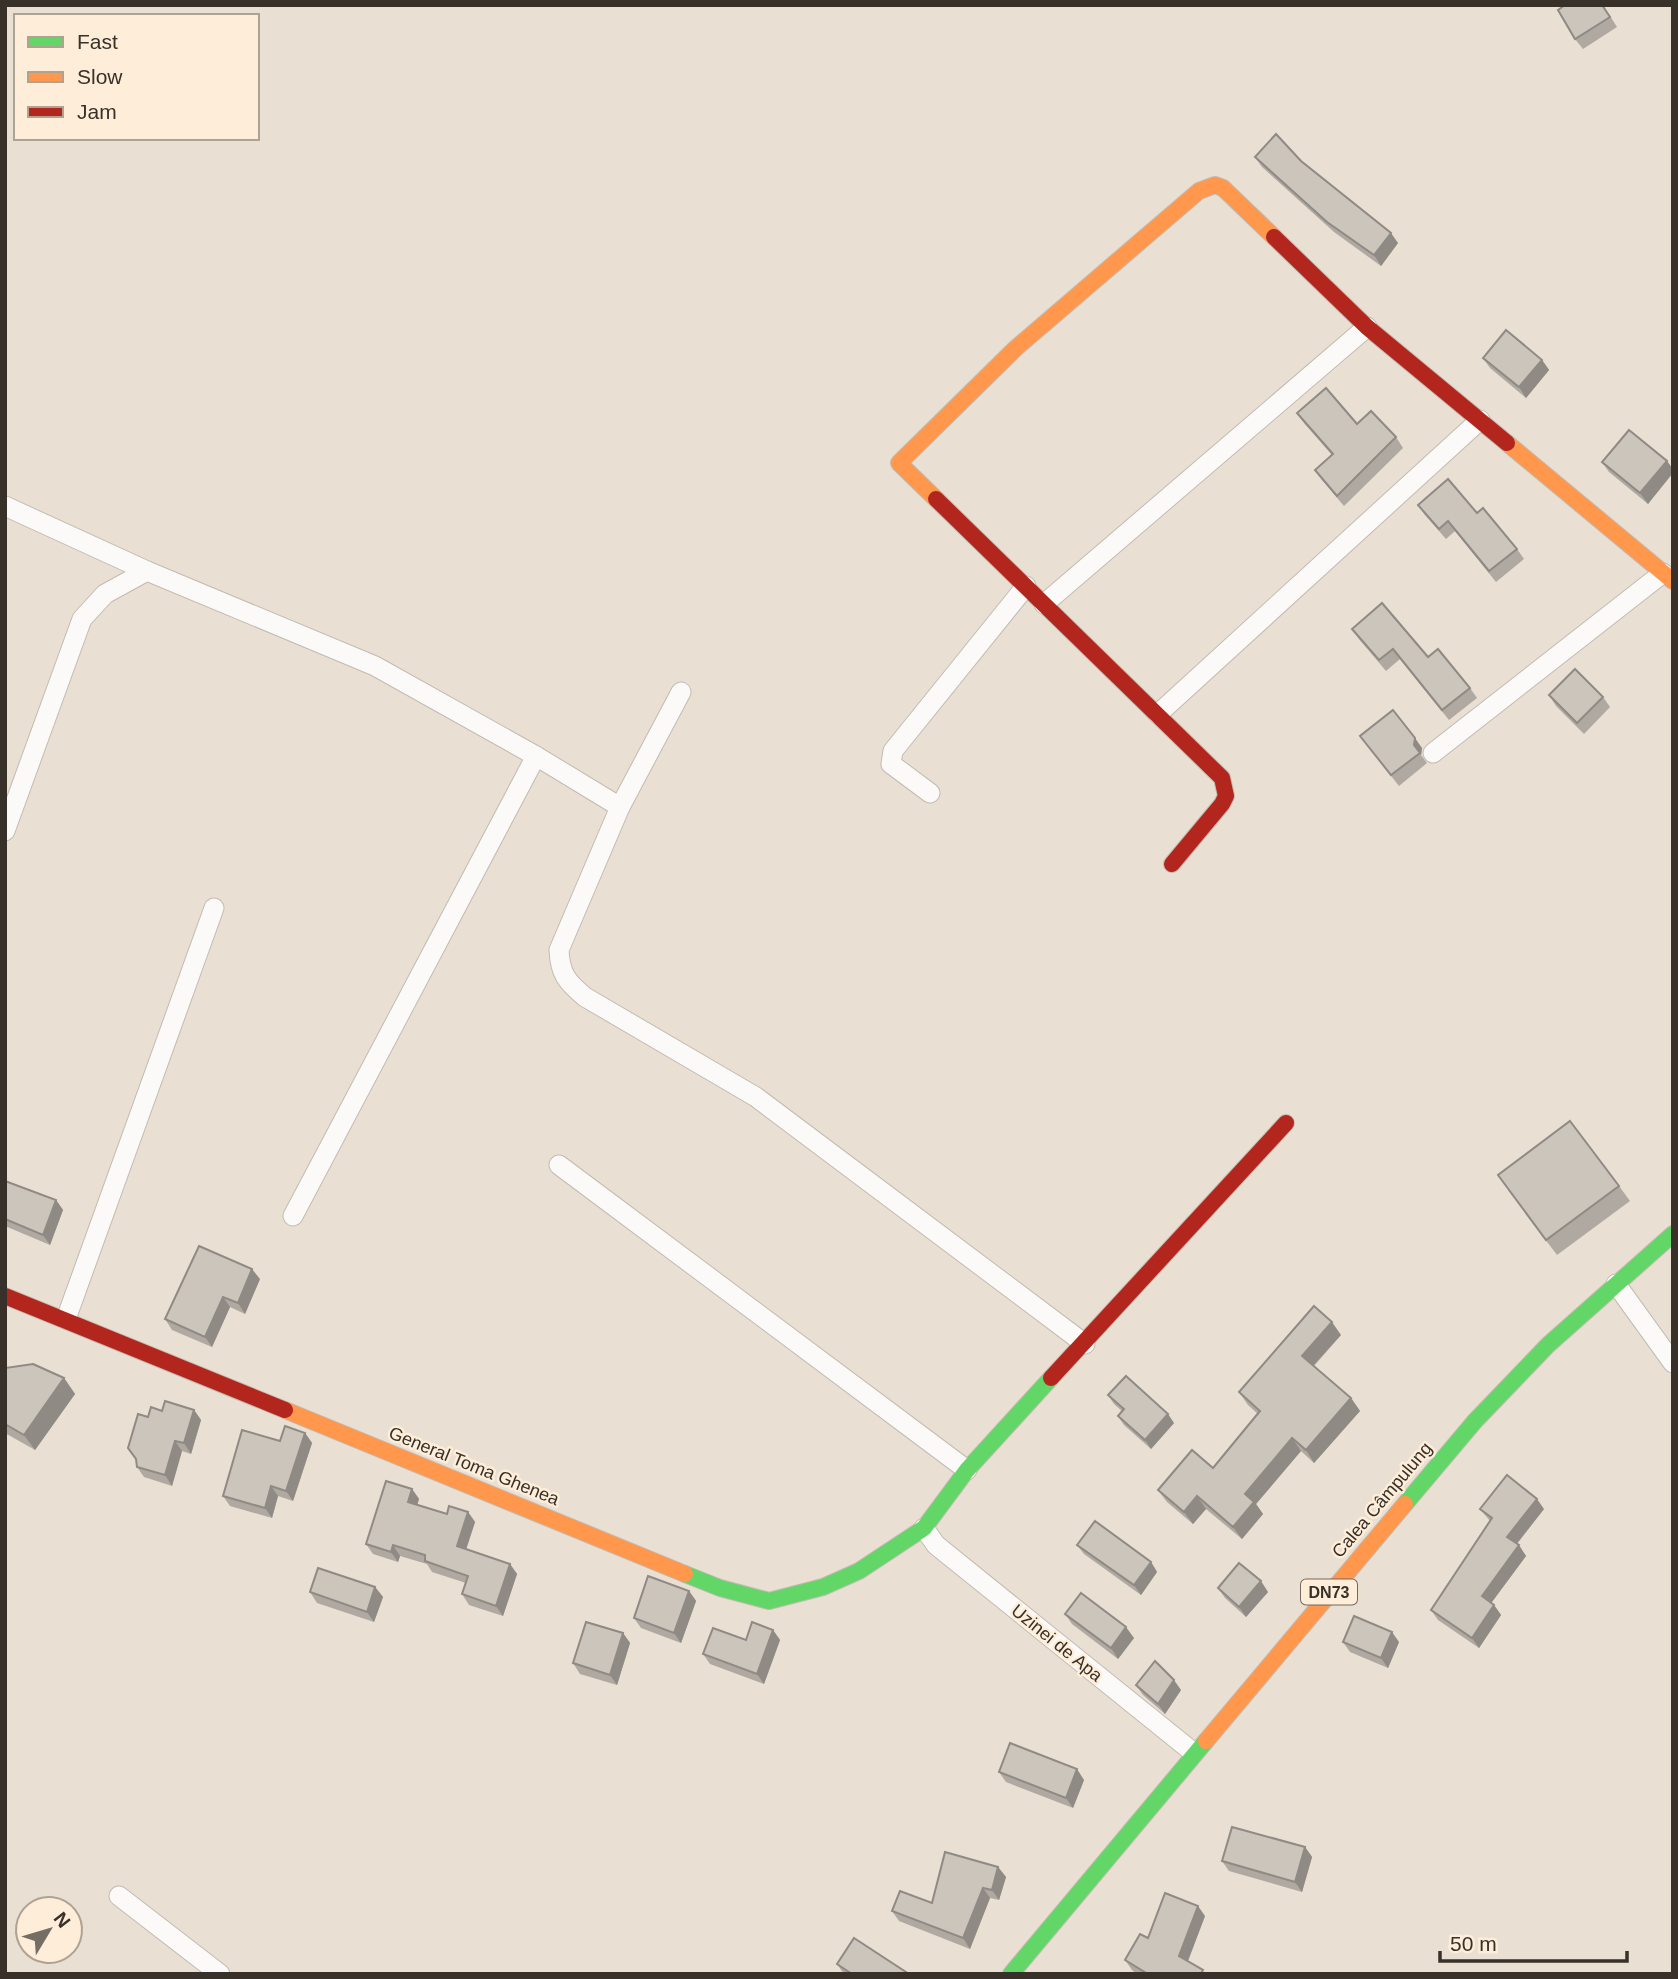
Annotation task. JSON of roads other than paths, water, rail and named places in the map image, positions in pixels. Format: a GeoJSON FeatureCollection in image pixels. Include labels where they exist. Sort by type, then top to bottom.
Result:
{"type":"FeatureCollection","features":[{"type":"Feature","properties":{"kind":"main road"},"geometry":{"type":"LineString","coordinates":[[1172,864],[1222,804],[1226,787],[1213,768],[899,463],[1016,348],[1199,191],[1215,185],[1223,188],[1367,327],[1668,577]]}},
{"type":"Feature","properties":{"kind":"main road","name":"General Toma Ghenea"},"geometry":{"type":"LineString","coordinates":[[5,1296],[707,1583],[769,1601],[823,1587],[859,1571],[924,1528],[967,1470],[1086,1344],[1286,1123]]}},
{"type":"Feature","properties":{"kind":"main road","name":"Calea Câmpulung"},"geometry":{"type":"LineString","coordinates":[[1011,1974],[1475,1421],[1548,1345],[1673,1234]]}},
{"type":"Feature","properties":{"kind":"street"},"geometry":{"type":"LineString","coordinates":[[1044,604],[1367,327]]}},
{"type":"Feature","properties":{"kind":"street"},"geometry":{"type":"LineString","coordinates":[[1158,714],[1480,420]]}},
{"type":"Feature","properties":{"kind":"street"},"geometry":{"type":"LineString","coordinates":[[5,506],[147,571],[375,666],[620,807]]}},
{"type":"Feature","properties":{"kind":"street"},"geometry":{"type":"LineString","coordinates":[[5,831],[82,619],[105,594],[147,571]]}},
{"type":"Feature","properties":{"kind":"street"},"geometry":{"type":"LineString","coordinates":[[1433,753],[1668,577]]}},
{"type":"Feature","properties":{"kind":"street"},"geometry":{"type":"LineString","coordinates":[[930,793],[891,764],[893,751],[1026,586]]}},
{"type":"Feature","properties":{"kind":"street"},"geometry":{"type":"LineString","coordinates":[[681,692],[620,807],[559,950],[559,966],[565,980],[585,996],[756,1097],[1086,1344]]}},
{"type":"Feature","properties":{"kind":"street"},"geometry":{"type":"LineString","coordinates":[[293,1216],[536,757]]}},
{"type":"Feature","properties":{"kind":"street"},"geometry":{"type":"LineString","coordinates":[[66,1319],[214,908]]}},
{"type":"Feature","properties":{"kind":"street"},"geometry":{"type":"LineString","coordinates":[[559,1165],[967,1470]]}},
{"type":"Feature","properties":{"kind":"street"},"geometry":{"type":"LineString","coordinates":[[1616,1284],[1673,1363]]}},
{"type":"Feature","properties":{"kind":"street","name":"Uzinei de Apa"},"geometry":{"type":"LineString","coordinates":[[924,1528],[936,1545],[1194,1753]]}},
{"type":"Feature","properties":{"kind":"street"},"geometry":{"type":"LineString","coordinates":[[119,1896],[220,1974]]}}]}
